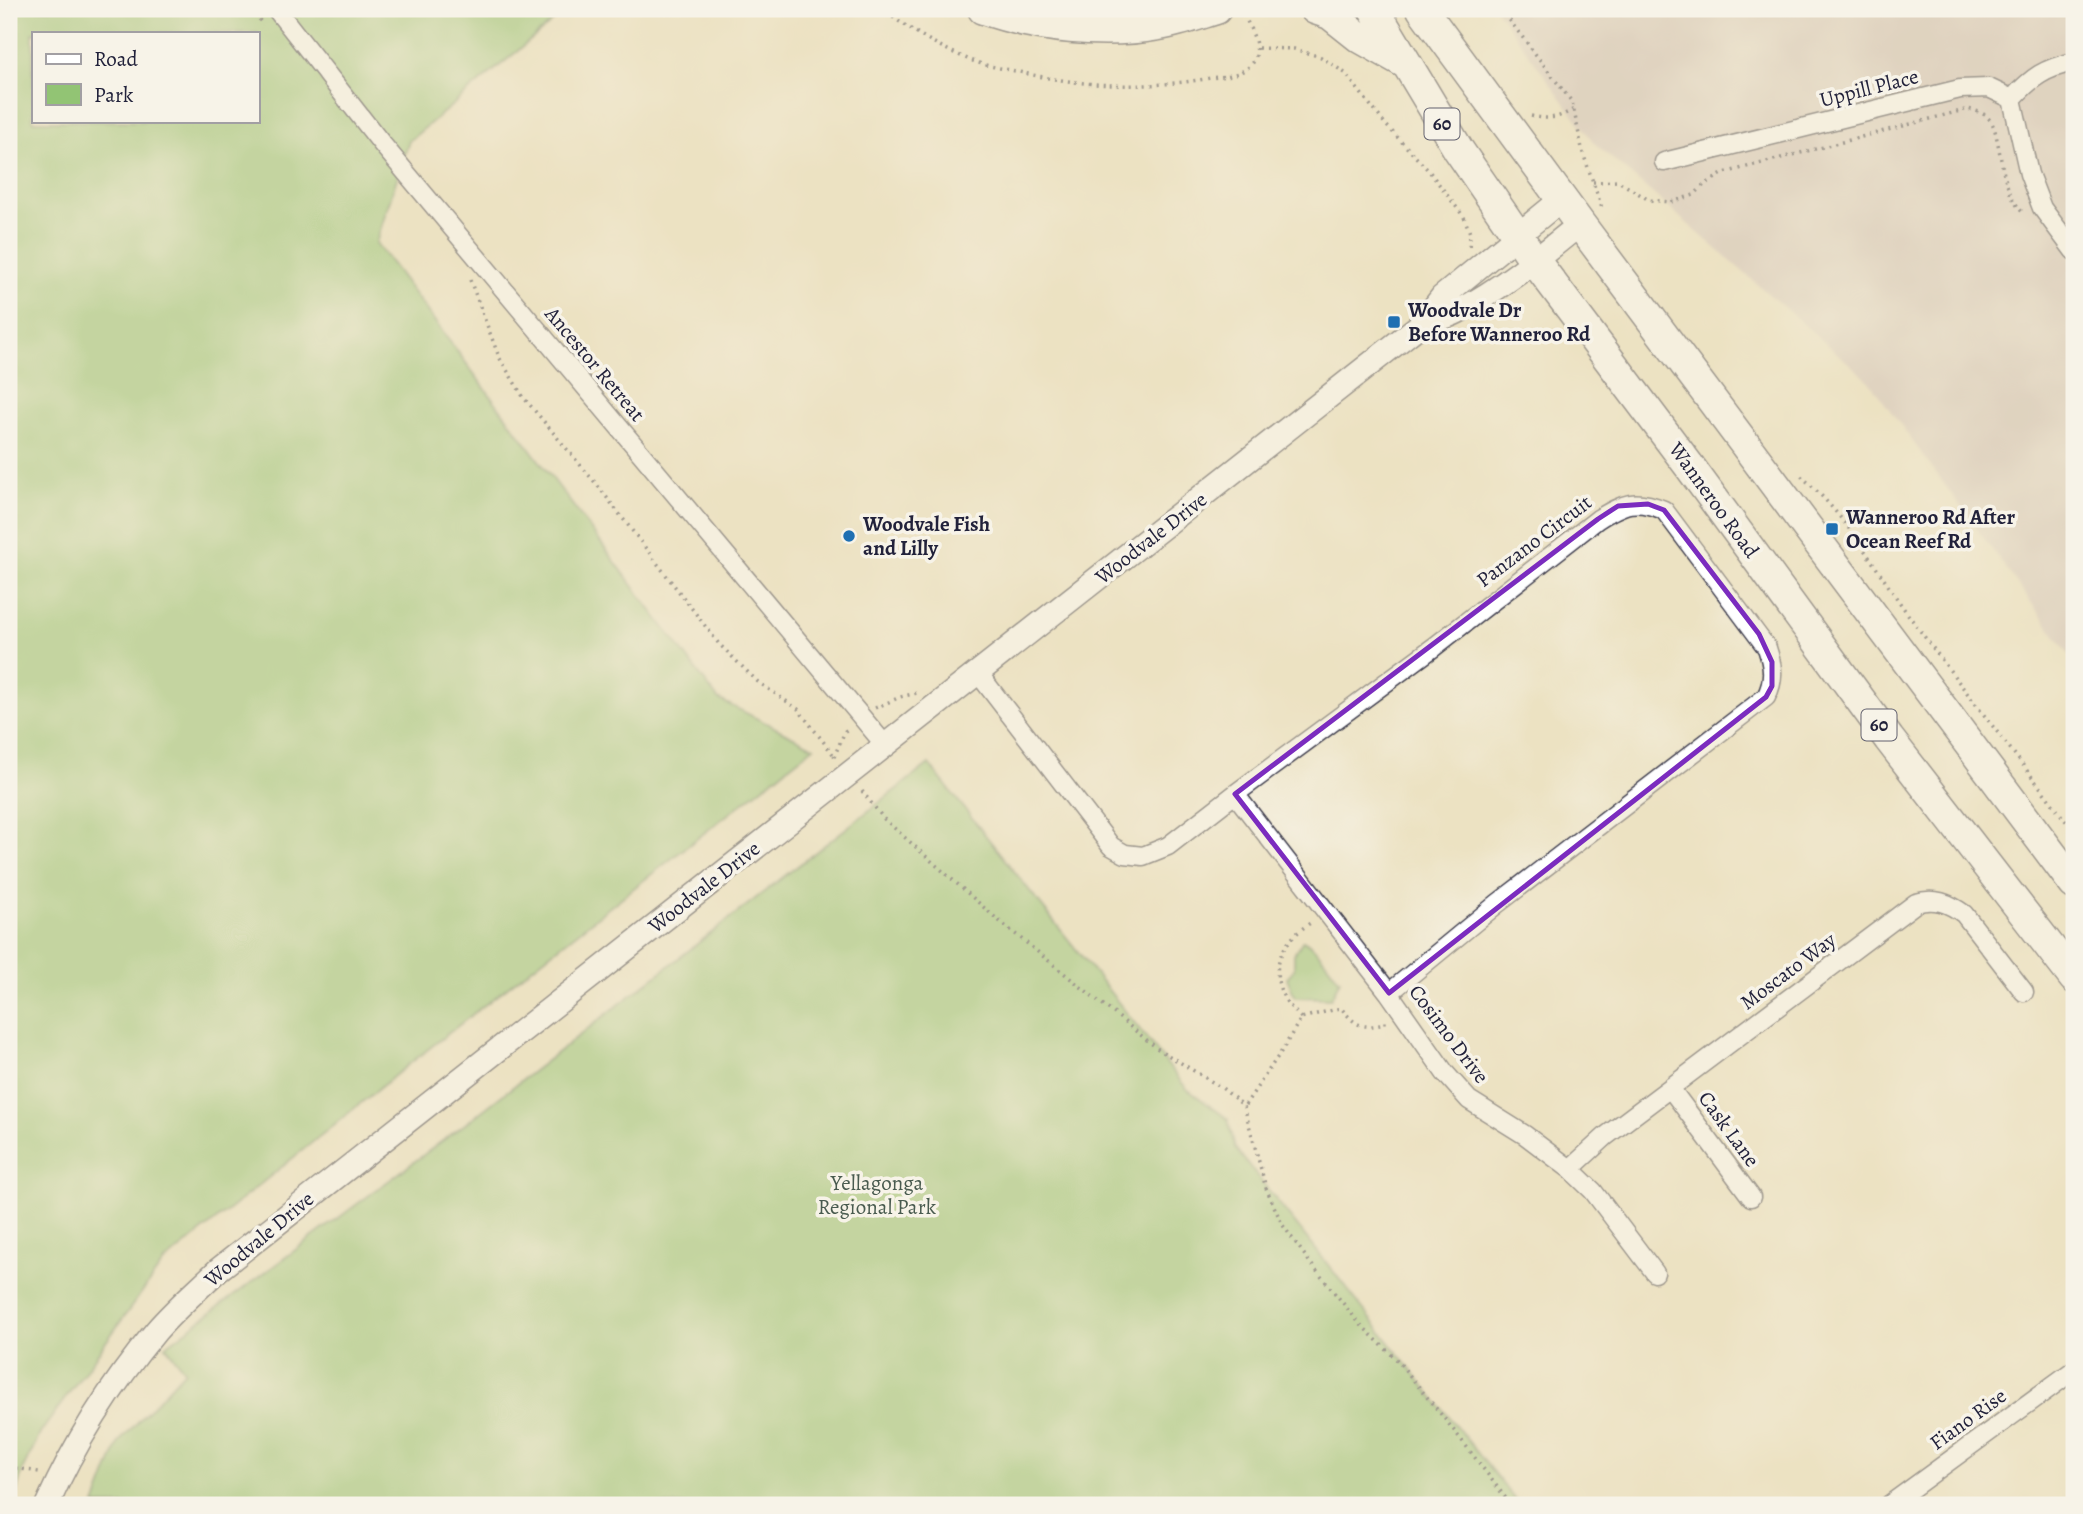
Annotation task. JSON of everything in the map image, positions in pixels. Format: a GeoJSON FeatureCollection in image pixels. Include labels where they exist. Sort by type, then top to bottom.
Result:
{"type":"FeatureCollection","features":[{"type":"Feature","properties":{"kind":"highway"},"geometry":{"type":"LineString","coordinates":[[984,9],[1038,23],[1119,29],[1159,25],[1216,9]]}},
{"type":"Feature","properties":{"kind":"highway"},"geometry":{"type":"LineString","coordinates":[[1315,9],[1330,14],[1359,37],[1405,64]]}},
{"type":"Feature","properties":{"kind":"highway","name":"Wanneroo Road"},"geometry":{"type":"LineString","coordinates":[[1374,9],[1458,149],[1535,261],[1889,739],[2074,978]]}},
{"type":"Feature","properties":{"kind":"highway","name":"60"},"geometry":{"type":"LineString","coordinates":[[1422,9],[1562,199],[1593,221],[2074,884]]}},
{"type":"Feature","properties":{"kind":"street","name":"Ancestor Retreat"},"geometry":{"type":"LineString","coordinates":[[276,9],[382,144],[885,745]]}},
{"type":"Feature","properties":{"kind":"street"},"geometry":{"type":"LineString","coordinates":[[2074,62],[2054,66],[2031,79],[2011,99],[2029,174],[2042,208],[2074,251]]}},
{"type":"Feature","properties":{"kind":"street","name":"Uppill Place"},"geometry":{"type":"LineString","coordinates":[[1664,162],[1960,89],[1989,88],[2011,99]]}},
{"type":"Feature","properties":{"kind":"street","name":"Woodvale Drive"},"geometry":{"type":"LineString","coordinates":[[47,1505],[79,1441],[122,1376],[157,1329],[218,1270],[841,765],[885,745],[1421,324],[1442,297],[1562,199]]}},
{"type":"Feature","properties":{"kind":"street","name":"Woodvale Drive"},"geometry":{"type":"LineString","coordinates":[[1421,324],[1455,313],[1593,221]]}},
{"type":"Feature","properties":{"kind":"street","name":"Panzano Circuit"},"geometry":{"type":"LineString","coordinates":[[978,673],[1111,846],[1125,854],[1143,856],[1168,846],[1434,647],[1598,519],[1618,506],[1633,502],[1664,510],[1767,648],[1772,662],[1772,686],[1766,696],[1497,904],[1389,993]]}},
{"type":"Feature","properties":{"kind":"street","name":"Cosimo Drive"},"geometry":{"type":"LineString","coordinates":[[1235,794],[1389,993],[1445,1073],[1469,1100],[1525,1135],[1570,1169],[1593,1191],[1655,1273]]}},
{"type":"Feature","properties":{"kind":"street","name":"Moscato Way"},"geometry":{"type":"LineString","coordinates":[[1570,1169],[1606,1136],[1916,903],[1942,902],[1964,914],[2024,992]]}},
{"type":"Feature","properties":{"kind":"street","name":"Cask Lane"},"geometry":{"type":"LineString","coordinates":[[1670,1088],[1751,1198]]}},
{"type":"Feature","properties":{"kind":"street","name":"Fiano Rise"},"geometry":{"type":"LineString","coordinates":[[1889,1505],[2074,1370]]}},
{"type":"Feature","properties":{"kind":"path"},"geometry":{"type":"LineString","coordinates":[[250,9],[266,28]]}},
{"type":"Feature","properties":{"kind":"path"},"geometry":{"type":"LineString","coordinates":[[881,9],[920,37],[975,62],[1040,77],[1100,86],[1158,86],[1245,71],[1254,61],[1258,48],[1248,21]]}},
{"type":"Feature","properties":{"kind":"path"},"geometry":{"type":"LineString","coordinates":[[1501,9],[1572,102],[1583,153],[1593,182],[1593,221]]}},
{"type":"Feature","properties":{"kind":"path"},"geometry":{"type":"LineString","coordinates":[[1258,48],[1294,49],[1321,57],[1345,73],[1386,125],[1429,171],[1464,217],[1470,233],[1469,253]]}},
{"type":"Feature","properties":{"kind":"path"},"geometry":{"type":"LineString","coordinates":[[1593,182],[1618,181],[1649,200],[1671,202],[1694,195],[1704,185],[1724,173],[1968,109],[1990,119],[2013,202],[2033,223],[2046,214]]}},
{"type":"Feature","properties":{"kind":"path"},"geometry":{"type":"LineString","coordinates":[[469,275],[499,357],[524,398],[598,486],[719,644],[758,682],[798,709],[884,819],[998,920],[1158,1049],[1222,1088],[1244,1106],[1266,1188],[1282,1224],[1360,1324],[1398,1361],[1511,1505]]}},
{"type":"Feature","properties":{"kind":"path"},"geometry":{"type":"LineString","coordinates":[[1797,472],[1817,490],[1853,531],[1917,626],[2074,832]]}},
{"type":"Feature","properties":{"kind":"path"},"geometry":{"type":"LineString","coordinates":[[841,765],[845,731],[878,705],[921,692]]}},
{"type":"Feature","properties":{"kind":"path"},"geometry":{"type":"LineString","coordinates":[[825,766],[841,765]]}},
{"type":"Feature","properties":{"kind":"path"},"geometry":{"type":"LineString","coordinates":[[1301,1018],[1286,1000],[1277,976],[1279,957],[1295,933],[1314,922]]}},
{"type":"Feature","properties":{"kind":"path"},"geometry":{"type":"LineString","coordinates":[[1244,1106],[1301,1018],[1340,1008],[1355,1024],[1368,1027],[1385,1024],[1384,1011]]}},
{"type":"Feature","properties":{"kind":"path"},"geometry":{"type":"LineString","coordinates":[[9,1466],[45,1473]]}},
{"type":"Feature","properties":{"kind":"highlighted area"},"geometry":{"type":"Polygon","coordinates":[[[1648,504],[1664,510],[1759,634],[1772,662],[1772,686],[1766,697],[1389,993],[1235,794],[1598,519],[1618,506],[1648,504]]]}},
{"type":"Feature","properties":{"kind":"shaded area"},"geometry":{"type":"Polygon","coordinates":[[[1496,9],[2074,9],[2074,661],[1867,379],[1594,143],[1496,9]]]}},
{"type":"Feature","properties":{"kind":"green space"},"geometry":{"type":"Polygon","coordinates":[[[9,9],[568,9],[409,141],[376,243],[718,699],[814,747],[408,1065],[163,1263],[41,1432],[23,1469],[13,1505],[9,1505],[9,9]]]}},
{"type":"Feature","properties":{"kind":"green space","name":"Yellagonga Regional Park"},"geometry":{"type":"Polygon","coordinates":[[[929,764],[1187,1089],[1228,1119],[1235,1148],[1519,1505],[95,1505],[119,1442],[185,1371],[166,1346],[465,1124],[929,764]]]}},
{"type":"Feature","properties":{"kind":"green space"},"geometry":{"type":"Polygon","coordinates":[[[1303,940],[1318,953],[1340,980],[1331,998],[1295,997],[1287,978],[1294,969],[1294,954],[1303,940]]]}},
{"type":"Feature","properties":{"kind":"place","name":"Woodvale Dr Before Wanneroo Rd"},"geometry":{"type":"Point","coordinates":[1394,322]}},
{"type":"Feature","properties":{"kind":"place","name":"Wanneroo Rd After Ocean Reef Rd"},"geometry":{"type":"Point","coordinates":[1832,529]}},
{"type":"Feature","properties":{"kind":"place","name":"Woodvale Fish and Lilly"},"geometry":{"type":"Point","coordinates":[849,536]}}]}
